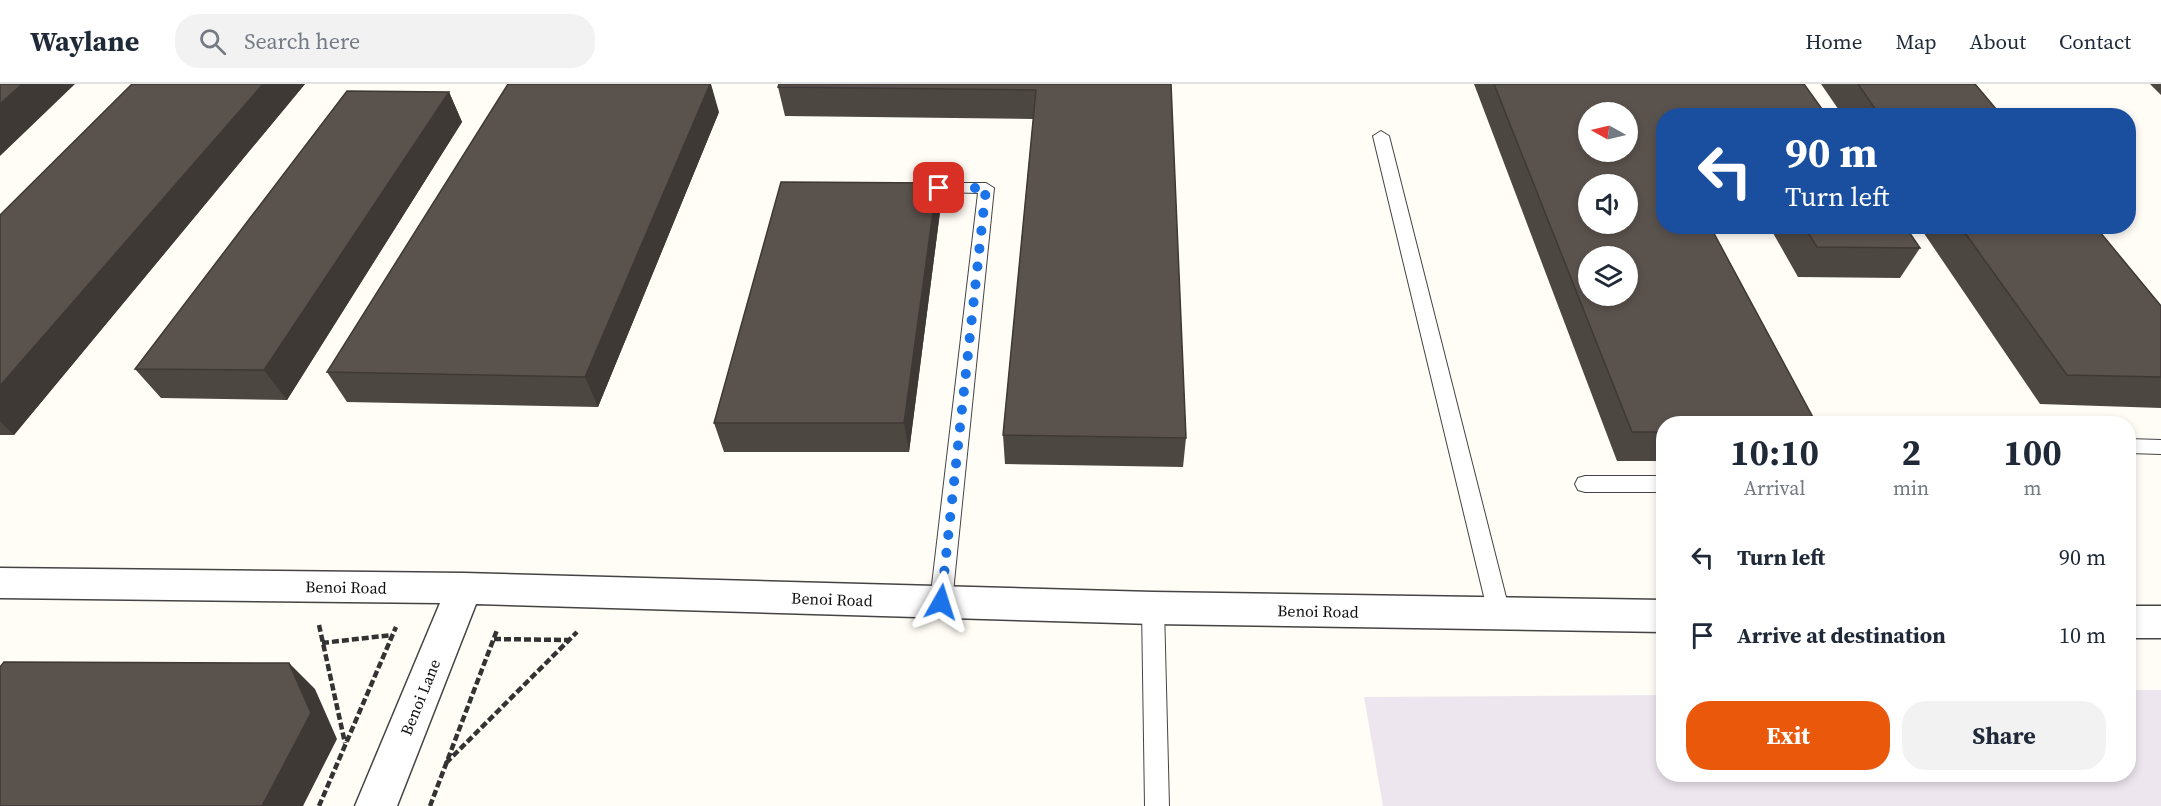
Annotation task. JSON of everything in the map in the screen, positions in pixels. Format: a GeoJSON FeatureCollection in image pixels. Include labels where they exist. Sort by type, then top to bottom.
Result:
{"type":"FeatureCollection","features":[{"type":"Feature","properties":{"kind":"street","name":"Benoi Road"},"geometry":{"type":"LineString","coordinates":[[0,583],[464,588],[1153,608],[1656,616]]}},
{"type":"Feature","properties":{"kind":"street","name":"Benoi Lane"},"geometry":{"type":"LineString","coordinates":[[376,806],[464,588]]}},
{"type":"Feature","properties":{"kind":"street"},"geometry":{"type":"LineString","coordinates":[[2136,622],[2161,622]]}},
{"type":"Feature","properties":{"kind":"lane"},"geometry":{"type":"LineString","coordinates":[[1381,136],[1499,614]]}},
{"type":"Feature","properties":{"kind":"lane"},"geometry":{"type":"LineString","coordinates":[[891,188],[986,188],[941,602]]}},
{"type":"Feature","properties":{"kind":"lane"},"geometry":{"type":"LineString","coordinates":[[2136,447],[2161,447]]}},
{"type":"Feature","properties":{"kind":"lane"},"geometry":{"type":"LineString","coordinates":[[1586,484],[1656,484]]}},
{"type":"Feature","properties":{"kind":"lane"},"geometry":{"type":"LineString","coordinates":[[1153,608],[1156,806]]}},
{"type":"Feature","properties":{"kind":"path"},"geometry":{"type":"LineString","coordinates":[[313,587],[322,643],[346,744]]}},
{"type":"Feature","properties":{"kind":"path"},"geometry":{"type":"LineString","coordinates":[[319,806],[412,588]]}},
{"type":"Feature","properties":{"kind":"path"},"geometry":{"type":"LineString","coordinates":[[430,806],[494,639],[510,589]]}},
{"type":"Feature","properties":{"kind":"path"},"geometry":{"type":"LineString","coordinates":[[446,763],[617,593]]}},
{"type":"Feature","properties":{"kind":"path"},"geometry":{"type":"LineString","coordinates":[[322,643],[392,635]]}},
{"type":"Feature","properties":{"kind":"path"},"geometry":{"type":"LineString","coordinates":[[494,639],[569,640]]}},
{"type":"Feature","properties":{"kind":"shaded area"},"geometry":{"type":"Polygon","coordinates":[[[2136,690],[2161,690],[2161,806],[1383,806],[1364,697],[1656,695],[1656,782],[2136,782],[2136,690]]]}},
{"type":"Feature","properties":{"kind":"building"},"geometry":{"type":"Polygon","coordinates":[[[0,84],[22,84],[0,104],[0,84]]]}},
{"type":"Feature","properties":{"kind":"building"},"geometry":{"type":"Polygon","coordinates":[[[132,84],[263,84],[0,386],[0,215],[132,84]]]}},
{"type":"Feature","properties":{"kind":"building"},"geometry":{"type":"Polygon","coordinates":[[[508,84],[710,84],[585,377],[327,372],[508,84]]]}},
{"type":"Feature","properties":{"kind":"building"},"geometry":{"type":"Polygon","coordinates":[[[779,84],[1171,84],[1186,438],[1003,435],[1036,90],[778,87],[779,84]]]}},
{"type":"Feature","properties":{"kind":"building"},"geometry":{"type":"Polygon","coordinates":[[[1494,84],[1804,84],[1821,108],[1656,108],[1656,234],[1714,234],[1812,416],[1656,416],[1656,432],[1632,432],[1582,306],[1638,306],[1638,246],[1578,246],[1578,296],[1494,84]]]}},
{"type":"Feature","properties":{"kind":"building"},"geometry":{"type":"Polygon","coordinates":[[[1858,84],[1975,84],[1995,108],[1874,108],[1858,84]]]}},
{"type":"Feature","properties":{"kind":"building"},"geometry":{"type":"Polygon","coordinates":[[[347,91],[449,92],[264,370],[135,369],[347,91]]]}},
{"type":"Feature","properties":{"kind":"building"},"geometry":{"type":"Polygon","coordinates":[[[781,182],[937,183],[904,423],[714,423],[781,182]]]}},
{"type":"Feature","properties":{"kind":"building"},"geometry":{"type":"Polygon","coordinates":[[[1809,234],[1910,234],[1920,248],[1817,247],[1809,234]]]}},
{"type":"Feature","properties":{"kind":"building"},"geometry":{"type":"Polygon","coordinates":[[[1966,234],[2102,234],[2161,306],[2161,377],[2067,375],[1966,234]]]}},
{"type":"Feature","properties":{"kind":"building"},"geometry":{"type":"Polygon","coordinates":[[[4,662],[289,663],[311,713],[262,806],[0,806],[0,667],[4,662]]]}},
{"type":"Feature","properties":{"kind":"route"},"geometry":{"type":"LineString","coordinates":[[939,188],[986,188],[941,602]]}}]}
